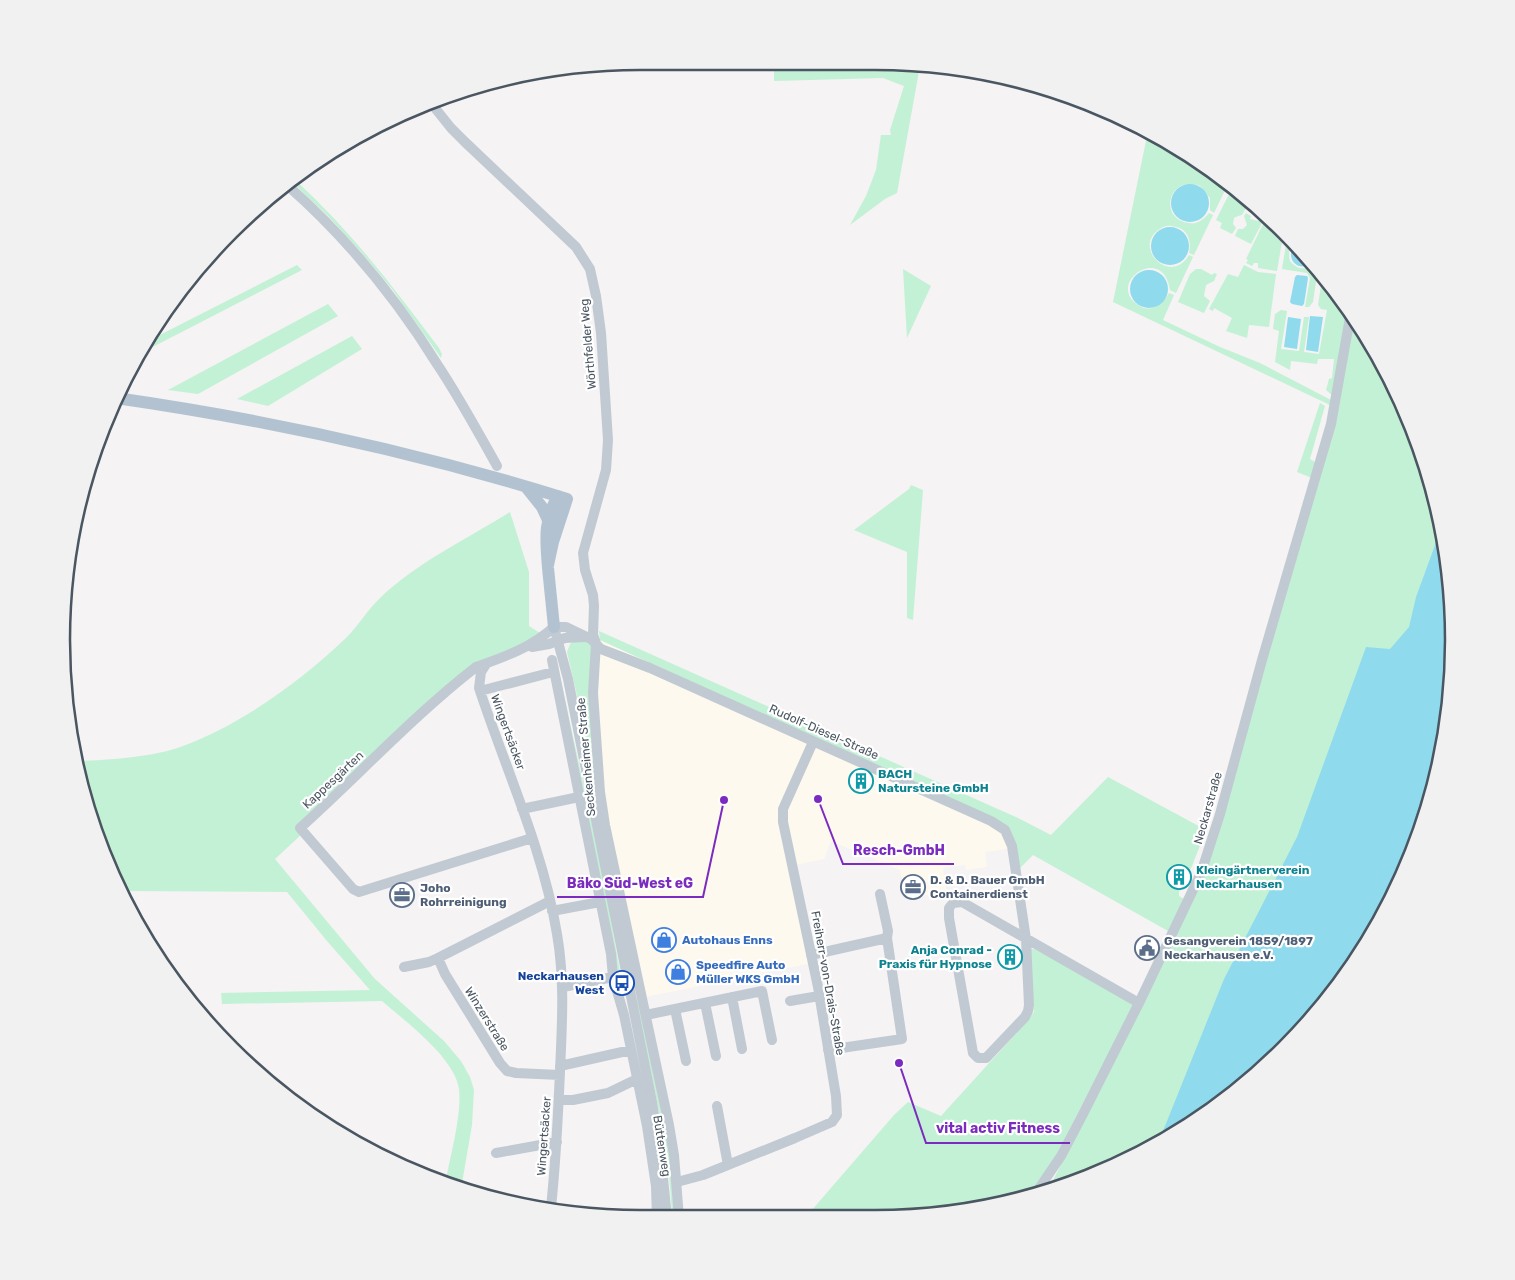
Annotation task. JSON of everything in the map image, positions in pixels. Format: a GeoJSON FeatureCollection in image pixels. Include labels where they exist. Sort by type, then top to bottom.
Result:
{"type":"FeatureCollection","features":[{"type":"Feature","properties":{"kind":"main road"},"geometry":{"type":"LineString","coordinates":[[124,399],[222,415],[338,438],[414,456],[563,498]]}},
{"type":"Feature","properties":{"kind":"main road"},"geometry":{"type":"LineString","coordinates":[[526,487],[542,508],[548,520]]}},
{"type":"Feature","properties":{"kind":"main road"},"geometry":{"type":"LineString","coordinates":[[554,627],[545,542],[552,507],[563,498]]}},
{"type":"Feature","properties":{"kind":"main road"},"geometry":{"type":"LineString","coordinates":[[548,565],[563,498]]}},
{"type":"Feature","properties":{"kind":"street","name":"Wörthfelder Weg"},"geometry":{"type":"LineString","coordinates":[[435,108],[458,135],[576,247],[590,269],[601,333],[608,440],[608,457],[583,553],[583,561],[593,595],[593,635],[596,643]]}},
{"type":"Feature","properties":{"kind":"street"},"geometry":{"type":"LineString","coordinates":[[291,189],[311,206],[342,239],[373,274],[404,315],[437,363],[497,466]]}},
{"type":"Feature","properties":{"kind":"street","name":"Neckarstraße"},"geometry":{"type":"LineString","coordinates":[[1041,1185],[1061,1156],[1139,1003],[1202,873],[1331,424],[1349,323]]}},
{"type":"Feature","properties":{"kind":"street"},"geometry":{"type":"LineString","coordinates":[[554,627],[574,711],[652,1102],[661,1158],[666,1210]]}},
{"type":"Feature","properties":{"kind":"street","name":"Rudolf-Diesel-Straße"},"geometry":{"type":"LineString","coordinates":[[554,627],[566,627],[596,643],[601,649],[650,668],[990,820],[1005,830],[1012,846],[1026,939],[1029,1004],[1028,1011],[993,1052],[986,1058],[978,1058],[973,1053],[949,918],[949,908],[954,903],[962,902],[1026,939]]}},
{"type":"Feature","properties":{"kind":"street","name":"Kappesgärten"},"geometry":{"type":"LineString","coordinates":[[532,838],[359,892],[353,889],[300,828],[476,668],[526,648],[542,638],[554,627]]}},
{"type":"Feature","properties":{"kind":"street"},"geometry":{"type":"LineString","coordinates":[[558,641],[565,638],[585,637]]}},
{"type":"Feature","properties":{"kind":"street","name":"Kappesgärten"},"geometry":{"type":"LineString","coordinates":[[526,648],[558,641]]}},
{"type":"Feature","properties":{"kind":"street","name":"Seckenheimer Straße"},"geometry":{"type":"LineString","coordinates":[[596,643],[593,693],[600,792],[605,825],[669,1124],[679,1210]]}},
{"type":"Feature","properties":{"kind":"street"},"geometry":{"type":"LineString","coordinates":[[552,660],[611,954],[612,977],[624,1015],[631,1050],[560,1071]]}},
{"type":"Feature","properties":{"kind":"street","name":"Wingertsäcker"},"geometry":{"type":"LineString","coordinates":[[486,664],[481,672],[480,690],[532,838],[550,901],[561,956],[563,987],[560,1071],[557,1142],[551,1203]]}},
{"type":"Feature","properties":{"kind":"street","name":"Wingertsäcker"},"geometry":{"type":"LineString","coordinates":[[458,683],[468,683],[480,690],[553,672]]}},
{"type":"Feature","properties":{"kind":"street","name":"Freiherr-von-Drais-Straße"},"geometry":{"type":"LineString","coordinates":[[677,1182],[703,1175],[795,1138],[835,1119],[838,1111],[819,996],[783,810],[813,742]]}},
{"type":"Feature","properties":{"kind":"street"},"geometry":{"type":"LineString","coordinates":[[522,809],[579,797]]}},
{"type":"Feature","properties":{"kind":"street"},"geometry":{"type":"LineString","coordinates":[[828,1050],[902,1039],[887,938],[888,930],[880,894]]}},
{"type":"Feature","properties":{"kind":"street"},"geometry":{"type":"LineString","coordinates":[[404,967],[429,962],[438,958],[550,901]]}},
{"type":"Feature","properties":{"kind":"street"},"geometry":{"type":"LineString","coordinates":[[552,911],[600,902]]}},
{"type":"Feature","properties":{"kind":"street"},"geometry":{"type":"LineString","coordinates":[[811,955],[887,938]]}},
{"type":"Feature","properties":{"kind":"street"},"geometry":{"type":"LineString","coordinates":[[1026,939],[1139,1003]]}},
{"type":"Feature","properties":{"kind":"street","name":"Winzerstraße"},"geometry":{"type":"LineString","coordinates":[[438,958],[445,974],[500,1063],[507,1071],[516,1073],[560,1071]]}},
{"type":"Feature","properties":{"kind":"street"},"geometry":{"type":"LineString","coordinates":[[563,987],[612,977]]}},
{"type":"Feature","properties":{"kind":"street"},"geometry":{"type":"LineString","coordinates":[[646,1015],[762,991],[772,1040]]}},
{"type":"Feature","properties":{"kind":"street"},"geometry":{"type":"LineString","coordinates":[[790,1001],[819,996]]}},
{"type":"Feature","properties":{"kind":"street"},"geometry":{"type":"LineString","coordinates":[[732,997],[742,1049]]}},
{"type":"Feature","properties":{"kind":"street"},"geometry":{"type":"LineString","coordinates":[[705,1003],[716,1056]]}},
{"type":"Feature","properties":{"kind":"street"},"geometry":{"type":"LineString","coordinates":[[675,1009],[686,1061]]}},
{"type":"Feature","properties":{"kind":"street","name":"Büttenweg"},"geometry":{"type":"LineString","coordinates":[[631,1050],[647,1126],[656,1186],[657,1210]]}},
{"type":"Feature","properties":{"kind":"street"},"geometry":{"type":"LineString","coordinates":[[558,1100],[573,1100],[608,1093],[627,1082],[637,1079]]}},
{"type":"Feature","properties":{"kind":"street"},"geometry":{"type":"LineString","coordinates":[[717,1106],[728,1165]]}},
{"type":"Feature","properties":{"kind":"street"},"geometry":{"type":"LineString","coordinates":[[496,1153],[557,1142]]}},
{"type":"Feature","properties":{"kind":"shaded area"},"geometry":{"type":"Polygon","coordinates":[[[600,640],[984,814],[1015,848],[985,852],[987,867],[966,870],[965,865],[943,868],[947,892],[906,898],[900,870],[831,841],[824,859],[791,866],[808,964],[645,997],[623,915],[589,693],[600,640]]]}},
{"type":"Feature","properties":{"kind":"green space"},"geometry":{"type":"Polygon","coordinates":[[[774,70],[919,72],[897,193],[885,199],[850,225],[866,196],[876,170],[881,135],[891,135],[890,130],[904,86],[883,78],[774,81],[774,70]]]}},
{"type":"Feature","properties":{"kind":"green space"},"geometry":{"type":"Polygon","coordinates":[[[1146,139],[1192,166],[1225,190],[1214,213],[1210,210],[1210,198],[1200,186],[1189,184],[1180,186],[1174,192],[1170,207],[1173,214],[1179,220],[1195,223],[1209,213],[1213,215],[1194,255],[1189,253],[1190,243],[1185,231],[1176,227],[1164,227],[1151,238],[1150,247],[1152,255],[1165,266],[1173,267],[1182,264],[1189,255],[1193,257],[1176,293],[1170,290],[1165,276],[1157,269],[1148,268],[1132,278],[1128,287],[1130,296],[1143,308],[1152,308],[1160,304],[1169,293],[1174,295],[1163,320],[1220,347],[1260,363],[1331,400],[1330,405],[1113,302],[1146,139]]]}},
{"type":"Feature","properties":{"kind":"green space"},"geometry":{"type":"Polygon","coordinates":[[[299,184],[335,219],[371,261],[439,348],[442,354],[441,358],[392,289],[328,216],[296,186],[299,184]]]}},
{"type":"Feature","properties":{"kind":"green space"},"geometry":{"type":"Polygon","coordinates":[[[1229,194],[1246,207],[1242,215],[1234,218],[1233,224],[1236,228],[1232,234],[1220,228],[1222,223],[1216,220],[1229,194]]]}},
{"type":"Feature","properties":{"kind":"green space"},"geometry":{"type":"Polygon","coordinates":[[[1246,213],[1251,216],[1250,219],[1262,222],[1251,244],[1235,236],[1238,229],[1243,229],[1247,225],[1244,216],[1246,213]]]}},
{"type":"Feature","properties":{"kind":"green space"},"geometry":{"type":"Polygon","coordinates":[[[1263,223],[1282,241],[1277,271],[1258,268],[1258,263],[1254,263],[1252,266],[1246,263],[1248,260],[1246,259],[1263,223]]]}},
{"type":"Feature","properties":{"kind":"green space"},"geometry":{"type":"Polygon","coordinates":[[[1286,245],[1290,249],[1290,261],[1299,268],[1307,268],[1316,280],[1313,302],[1309,307],[1305,307],[1310,278],[1307,273],[1282,269],[1286,245]]]}},
{"type":"Feature","properties":{"kind":"green space"},"geometry":{"type":"Polygon","coordinates":[[[297,265],[302,270],[150,348],[158,336],[297,265]]]}},
{"type":"Feature","properties":{"kind":"green space"},"geometry":{"type":"Polygon","coordinates":[[[1244,265],[1258,272],[1276,274],[1269,327],[1249,325],[1247,338],[1226,331],[1232,318],[1214,308],[1213,311],[1209,309],[1228,274],[1238,277],[1244,265]]]}},
{"type":"Feature","properties":{"kind":"green space"},"geometry":{"type":"Polygon","coordinates":[[[903,269],[931,286],[907,338],[903,269]]]}},
{"type":"Feature","properties":{"kind":"green space"},"geometry":{"type":"Polygon","coordinates":[[[1196,269],[1201,269],[1212,275],[1214,273],[1217,274],[1214,281],[1206,285],[1204,296],[1210,301],[1204,313],[1178,302],[1190,274],[1196,269]]]}},
{"type":"Feature","properties":{"kind":"green space"},"geometry":{"type":"Polygon","coordinates":[[[1321,285],[1346,319],[1333,396],[1326,390],[1329,379],[1332,378],[1334,359],[1318,359],[1317,364],[1291,361],[1290,370],[1275,362],[1279,331],[1273,329],[1275,314],[1281,310],[1287,311],[1281,349],[1299,351],[1304,317],[1309,317],[1304,352],[1319,354],[1327,310],[1321,309],[1318,305],[1321,285]]]}},
{"type":"Feature","properties":{"kind":"green space"},"geometry":{"type":"Polygon","coordinates":[[[328,304],[338,316],[198,394],[168,390],[328,304]]]}},
{"type":"Feature","properties":{"kind":"green space"},"geometry":{"type":"Polygon","coordinates":[[[1351,326],[1369,355],[1402,422],[1426,492],[1440,566],[1444,603],[1444,677],[1439,717],[1295,1025],[1251,1069],[1192,1114],[1160,1134],[1127,1151],[1093,1167],[1052,1182],[1205,874],[1333,425],[1351,326]]]}},
{"type":"Feature","properties":{"kind":"green space"},"geometry":{"type":"Polygon","coordinates":[[[352,336],[362,349],[268,406],[237,399],[352,336]]]}},
{"type":"Feature","properties":{"kind":"green space"},"geometry":{"type":"Polygon","coordinates":[[[1320,403],[1325,406],[1310,459],[1317,463],[1312,478],[1297,472],[1320,403]]]}},
{"type":"Feature","properties":{"kind":"green space"},"geometry":{"type":"Polygon","coordinates":[[[911,485],[923,490],[913,620],[907,618],[907,552],[854,530],[909,489],[911,485]]]}},
{"type":"Feature","properties":{"kind":"green space"},"geometry":{"type":"Polygon","coordinates":[[[510,512],[529,572],[529,626],[540,633],[528,644],[495,655],[475,665],[353,773],[302,834],[275,859],[375,979],[444,1041],[461,1061],[470,1077],[474,1090],[472,1125],[462,1182],[447,1176],[459,1111],[459,1089],[449,1065],[439,1053],[415,1029],[382,1001],[222,1004],[221,993],[370,990],[287,892],[129,891],[113,858],[100,823],[83,761],[159,753],[183,746],[227,726],[270,700],[310,670],[351,633],[376,602],[395,584],[443,552],[510,512]]]}},
{"type":"Feature","properties":{"kind":"green space"},"geometry":{"type":"Polygon","coordinates":[[[599,631],[1018,818],[1051,835],[1108,777],[1206,830],[1192,866],[1179,892],[1179,896],[1184,899],[1168,931],[1033,855],[1019,869],[1008,830],[882,769],[600,640],[599,631]]]}},
{"type":"Feature","properties":{"kind":"green space"},"geometry":{"type":"Polygon","coordinates":[[[574,641],[591,642],[599,822],[576,691],[567,652],[570,644],[574,641]]]}},
{"type":"Feature","properties":{"kind":"green space"},"geometry":{"type":"Polygon","coordinates":[[[559,672],[602,870],[620,971],[618,976],[559,672]]]}},
{"type":"Feature","properties":{"kind":"green space"},"geometry":{"type":"Polygon","coordinates":[[[1030,949],[1034,949],[1136,1001],[1041,1184],[1023,1191],[949,1205],[912,1209],[812,1210],[894,1115],[908,1102],[941,1116],[1029,1019],[1034,1012],[1028,954],[1030,949]]]}},
{"type":"Feature","properties":{"kind":"green space"},"geometry":{"type":"Polygon","coordinates":[[[636,998],[638,1000],[669,1149],[674,1210],[672,1210],[664,1142],[636,998]]]}},
{"type":"Feature","properties":{"kind":"water"},"geometry":{"type":"Polygon","coordinates":[[[1190,184],[1203,190],[1209,203],[1203,216],[1190,222],[1177,216],[1171,203],[1177,190],[1190,184]]]}},
{"type":"Feature","properties":{"kind":"water"},"geometry":{"type":"Polygon","coordinates":[[[1170,227],[1183,233],[1189,246],[1183,259],[1170,265],[1157,259],[1151,246],[1157,233],[1170,227]]]}},
{"type":"Feature","properties":{"kind":"water"},"geometry":{"type":"Polygon","coordinates":[[[1292,251],[1306,266],[1297,265],[1291,254],[1292,251]]]}},
{"type":"Feature","properties":{"kind":"water"},"geometry":{"type":"Polygon","coordinates":[[[1149,270],[1162,276],[1168,289],[1162,302],[1149,308],[1136,302],[1130,289],[1136,276],[1149,270]]]}},
{"type":"Feature","properties":{"kind":"water"},"geometry":{"type":"Polygon","coordinates":[[[1297,275],[1307,276],[1308,278],[1304,304],[1302,306],[1290,302],[1297,275]]]}},
{"type":"Feature","properties":{"kind":"water"},"geometry":{"type":"Polygon","coordinates":[[[1310,316],[1323,317],[1318,352],[1306,350],[1310,316]]]}},
{"type":"Feature","properties":{"kind":"water"},"geometry":{"type":"Polygon","coordinates":[[[1288,317],[1301,319],[1297,349],[1284,347],[1288,317]]]}},
{"type":"Feature","properties":{"kind":"water"},"geometry":{"type":"Polygon","coordinates":[[[1436,542],[1444,603],[1445,640],[1440,714],[1426,788],[1402,858],[1386,892],[1369,925],[1349,957],[1304,1016],[1251,1069],[1192,1114],[1162,1132],[1224,979],[1297,837],[1366,647],[1390,649],[1409,627],[1416,597],[1436,542]]]}},
{"type":"Feature","properties":{"kind":"place","name":"BACH Natursteine GmbH"},"geometry":{"type":"Point","coordinates":[861,781]}},
{"type":"Feature","properties":{"kind":"place","name":"Resch-GmbH"},"geometry":{"type":"Point","coordinates":[818,799]}},
{"type":"Feature","properties":{"kind":"place","name":"Bäko Süd-West eG"},"geometry":{"type":"Point","coordinates":[724,800]}},
{"type":"Feature","properties":{"kind":"place","name":"Kleingärtnerverein Neckarhausen"},"geometry":{"type":"Point","coordinates":[1179,877]}},
{"type":"Feature","properties":{"kind":"place","name":"D. & D. Bauer GmbH Containerdienst"},"geometry":{"type":"Point","coordinates":[913,887]}},
{"type":"Feature","properties":{"kind":"place","name":"Joho Rohrreinigung"},"geometry":{"type":"Point","coordinates":[402,895]}},
{"type":"Feature","properties":{"kind":"place","name":"Autohaus Enns"},"geometry":{"type":"Point","coordinates":[664,940]}},
{"type":"Feature","properties":{"kind":"place","name":"Gesangverein 1859/1897 Neckarhausen e.V."},"geometry":{"type":"Point","coordinates":[1147,948]}},
{"type":"Feature","properties":{"kind":"place","name":"Anja Conrad - Praxis für Hypnose"},"geometry":{"type":"Point","coordinates":[1010,957]}},
{"type":"Feature","properties":{"kind":"place","name":"Speedfire Auto Müller WKS GmbH"},"geometry":{"type":"Point","coordinates":[678,972]}},
{"type":"Feature","properties":{"kind":"place","name":"Neckarhausen West"},"geometry":{"type":"Point","coordinates":[622,983]}},
{"type":"Feature","properties":{"kind":"place","name":"vital activ Fitness"},"geometry":{"type":"Point","coordinates":[899,1063]}}]}
